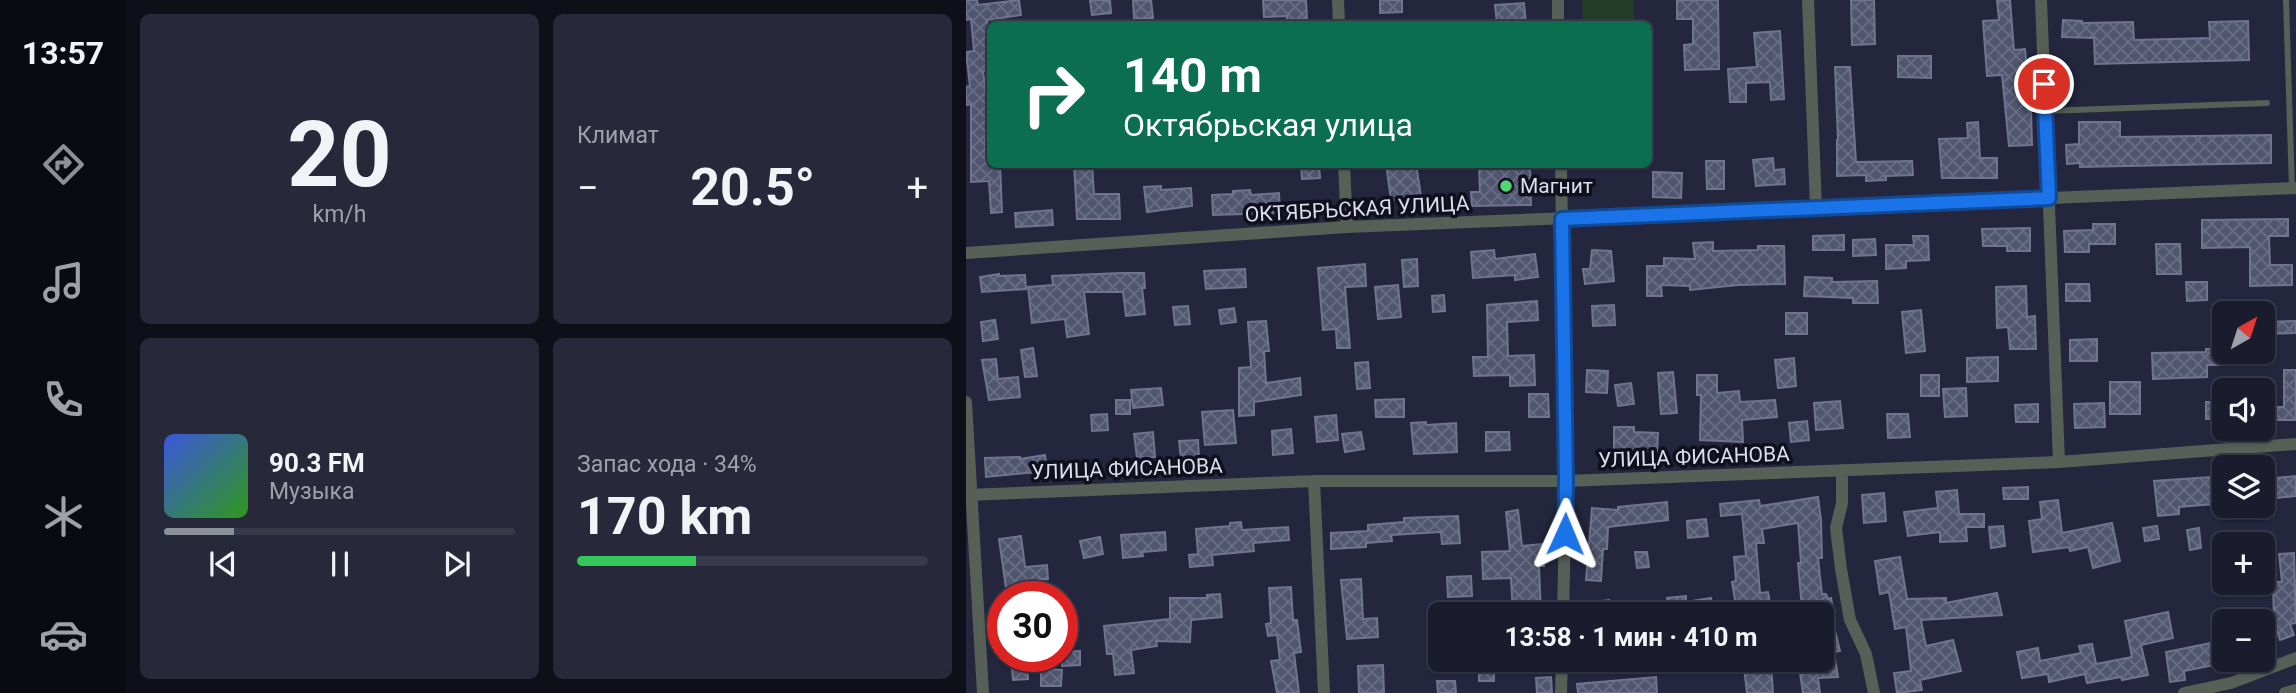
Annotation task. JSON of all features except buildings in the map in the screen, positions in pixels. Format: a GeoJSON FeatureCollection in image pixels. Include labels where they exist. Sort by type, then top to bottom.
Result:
{"type":"FeatureCollection","features":[{"type":"Feature","properties":{"kind":"street"},"geometry":{"type":"LineString","coordinates":[[1338,0],[1339,21]]}},
{"type":"Feature","properties":{"kind":"street"},"geometry":{"type":"LineString","coordinates":[[1558,0],[1558,21]]}},
{"type":"Feature","properties":{"kind":"street"},"geometry":{"type":"LineString","coordinates":[[1808,0],[1816,208]]}},
{"type":"Feature","properties":{"kind":"street"},"geometry":{"type":"LineString","coordinates":[[2041,0],[2059,462]]}},
{"type":"Feature","properties":{"kind":"street"},"geometry":{"type":"LineString","coordinates":[[1344,168],[1347,227]]}},
{"type":"Feature","properties":{"kind":"street"},"geometry":{"type":"LineString","coordinates":[[1561,168],[1566,481],[1563,602]]}},
{"type":"Feature","properties":{"kind":"street","name":"ОКТЯБРЬСКАЯ УЛИЦА"},"geometry":{"type":"LineString","coordinates":[[966,253],[1347,227],[2294,189]]}},
{"type":"Feature","properties":{"kind":"street"},"geometry":{"type":"LineString","coordinates":[[966,402],[969,494],[983,693]]}},
{"type":"Feature","properties":{"kind":"street","name":"УЛИЦА ФИСАНОВА"},"geometry":{"type":"LineString","coordinates":[[969,494],[1314,481],[1566,481],[2059,462],[2296,444]]}},
{"type":"Feature","properties":{"kind":"street"},"geometry":{"type":"LineString","coordinates":[[1842,470],[1842,503],[1836,528],[1841,569],[1850,620],[1866,654],[1874,693]]}},
{"type":"Feature","properties":{"kind":"street"},"geometry":{"type":"LineString","coordinates":[[1314,481],[1324,693]]}},
{"type":"Feature","properties":{"kind":"street"},"geometry":{"type":"LineString","coordinates":[[2184,693],[2231,683],[2296,658]]}},
{"type":"Feature","properties":{"kind":"street"},"geometry":{"type":"LineString","coordinates":[[1562,672],[1562,693]]}},
{"type":"Feature","properties":{"kind":"street"},"geometry":{"type":"LineString","coordinates":[[2285,693],[2296,690]]}},
{"type":"Feature","properties":{"kind":"lane"},"geometry":{"type":"LineString","coordinates":[[2286,0],[2294,189]]}},
{"type":"Feature","properties":{"kind":"lane"},"geometry":{"type":"LineString","coordinates":[[2045,111],[2267,103]]}},
{"type":"Feature","properties":{"kind":"green space"},"geometry":{"type":"Polygon","coordinates":[[[1582,0],[1633,0],[1634,21],[1583,21],[1582,0]]]}},
{"type":"Feature","properties":{"kind":"place","name":"Магнит"},"geometry":{"type":"Point","coordinates":[1506,186]}},
{"type":"Feature","properties":{"kind":"route"},"geometry":{"type":"LineString","coordinates":[[1565,534],[1562,219],[2049,198],[2044,84]]}}]}
